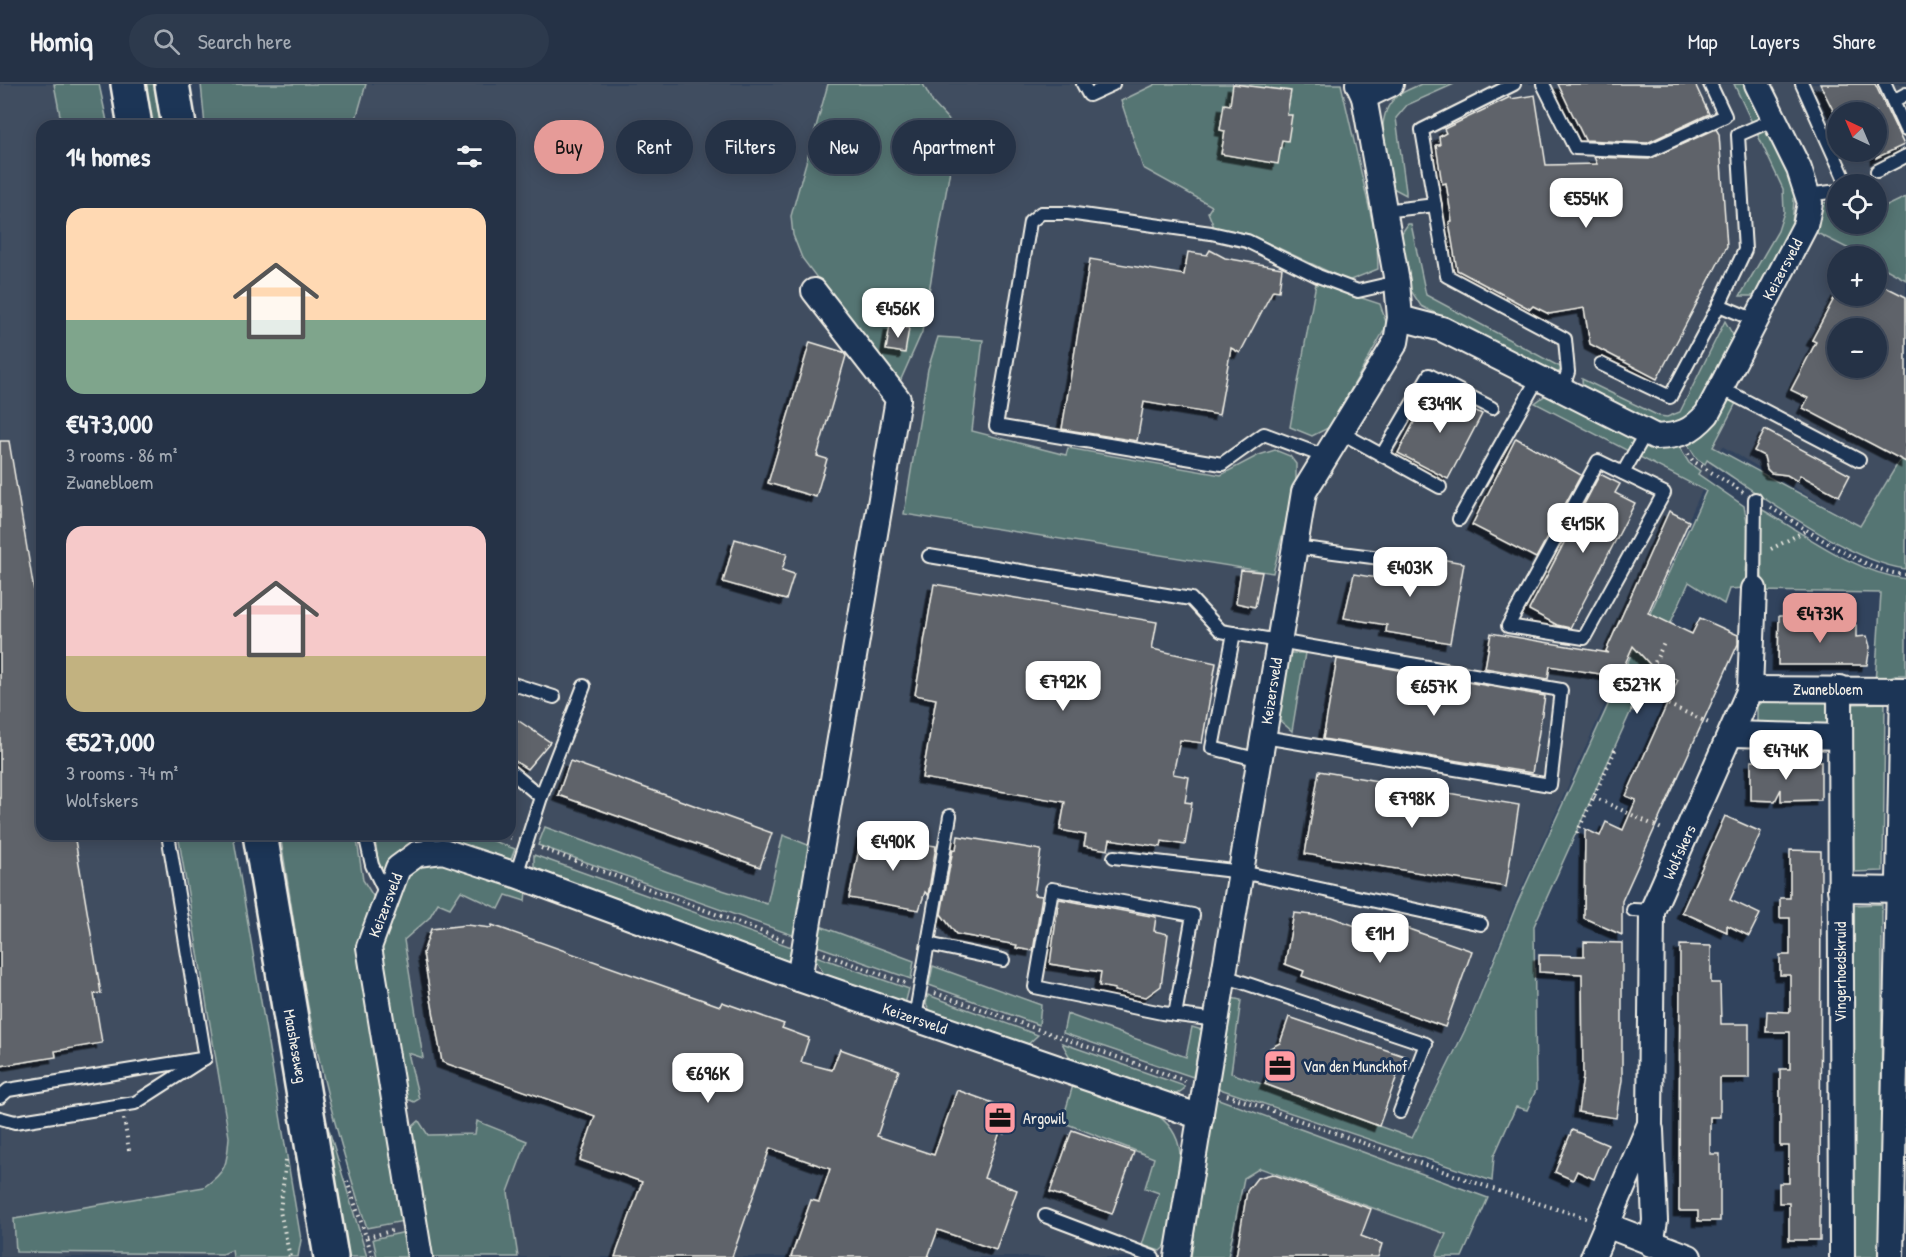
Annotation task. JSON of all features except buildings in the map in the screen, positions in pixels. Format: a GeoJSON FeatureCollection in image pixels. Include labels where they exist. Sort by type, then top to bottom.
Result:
{"type":"FeatureCollection","features":[{"type":"Feature","properties":{"kind":"main road"},"geometry":{"type":"LineString","coordinates":[[128,84],[134,120]]}},
{"type":"Feature","properties":{"kind":"main road"},"geometry":{"type":"LineString","coordinates":[[172,84],[178,120]]}},
{"type":"Feature","properties":{"kind":"main road","name":"Maasheseweg"},"geometry":{"type":"LineString","coordinates":[[261,840],[331,1257]]}},
{"type":"Feature","properties":{"kind":"street","name":"Keizersveld"},"geometry":{"type":"LineString","coordinates":[[1177,1257],[1304,492],[1396,342],[1400,318],[1396,282],[1361,90],[1390,84]]}},
{"type":"Feature","properties":{"kind":"street","name":"Keizersveld"},"geometry":{"type":"LineString","coordinates":[[1677,436],[1694,429],[1707,414],[1805,226],[1810,203],[1799,169],[1757,84]]}},
{"type":"Feature","properties":{"kind":"street"},"geometry":{"type":"LineString","coordinates":[[799,979],[898,399],[814,291]]}},
{"type":"Feature","properties":{"kind":"street"},"geometry":{"type":"LineString","coordinates":[[1400,318],[1442,329],[1656,437],[1677,436]]}},
{"type":"Feature","properties":{"kind":"street","name":"Wolfskers"},"geometry":{"type":"LineString","coordinates":[[1669,1252],[1655,1221],[1643,911],[1724,730],[1750,689],[1754,589]]}},
{"type":"Feature","properties":{"kind":"street","name":"Vingerhoedskruid"},"geometry":{"type":"LineString","coordinates":[[1840,688],[1842,1257]]}},
{"type":"Feature","properties":{"kind":"street","name":"Zwanebloem"},"geometry":{"type":"LineString","coordinates":[[1750,689],[1904,690]]}},
{"type":"Feature","properties":{"kind":"street"},"geometry":{"type":"LineString","coordinates":[[1891,1257],[1903,890],[1904,690]]}},
{"type":"Feature","properties":{"kind":"street"},"geometry":{"type":"LineString","coordinates":[[1724,730],[1839,737]]}},
{"type":"Feature","properties":{"kind":"street","name":"Keizersveld"},"geometry":{"type":"LineString","coordinates":[[420,1257],[369,947],[386,895],[398,868],[430,843],[443,851],[516,874],[799,979],[1200,1117]]}},
{"type":"Feature","properties":{"kind":"street"},"geometry":{"type":"LineString","coordinates":[[1840,889],[1903,890]]}},
{"type":"Feature","properties":{"kind":"street","name":"Wolfskers"},"geometry":{"type":"LineString","coordinates":[[1593,1257],[1650,1124]]}},
{"type":"Feature","properties":{"kind":"street"},"geometry":{"type":"LineString","coordinates":[[1606,1225],[1669,1252]]}},
{"type":"Feature","properties":{"kind":"lane"},"geometry":{"type":"LineString","coordinates":[[1083,84],[1089,95],[1113,84]]}},
{"type":"Feature","properties":{"kind":"lane"},"geometry":{"type":"LineString","coordinates":[[1514,84],[1422,130],[1447,276],[1566,339],[1568,372],[1562,390]]}},
{"type":"Feature","properties":{"kind":"lane"},"geometry":{"type":"LineString","coordinates":[[1543,84],[1575,148],[1649,151],[1725,116],[1710,84]]}},
{"type":"Feature","properties":{"kind":"lane"},"geometry":{"type":"LineString","coordinates":[[1802,84],[1842,174]]}},
{"type":"Feature","properties":{"kind":"lane"},"geometry":{"type":"LineString","coordinates":[[1885,84],[1906,130]]}},
{"type":"Feature","properties":{"kind":"lane"},"geometry":{"type":"LineString","coordinates":[[1893,101],[1906,94]]}},
{"type":"Feature","properties":{"kind":"lane"},"geometry":{"type":"LineString","coordinates":[[1601,364],[1670,398],[1745,250],[1738,135],[1775,119]]}},
{"type":"Feature","properties":{"kind":"lane"},"geometry":{"type":"LineString","coordinates":[[1877,171],[1906,156]]}},
{"type":"Feature","properties":{"kind":"lane"},"geometry":{"type":"LineString","coordinates":[[1807,195],[1827,192]]}},
{"type":"Feature","properties":{"kind":"lane"},"geometry":{"type":"LineString","coordinates":[[1384,211],[1435,205]]}},
{"type":"Feature","properties":{"kind":"lane"},"geometry":{"type":"LineString","coordinates":[[1326,457],[1264,434],[1222,464],[996,426],[1030,222],[1041,213],[1068,213],[1211,233],[1247,241],[1318,276],[1358,291],[1396,282]]}},
{"type":"Feature","properties":{"kind":"lane"},"geometry":{"type":"LineString","coordinates":[[1719,305],[1755,320]]}},
{"type":"Feature","properties":{"kind":"lane"},"geometry":{"type":"LineString","coordinates":[[1382,455],[1429,375],[1492,408]]}},
{"type":"Feature","properties":{"kind":"lane"},"geometry":{"type":"LineString","coordinates":[[1459,519],[1538,378]]}},
{"type":"Feature","properties":{"kind":"lane"},"geometry":{"type":"LineString","coordinates":[[1721,388],[1859,460]]}},
{"type":"Feature","properties":{"kind":"lane"},"geometry":{"type":"LineString","coordinates":[[1340,432],[1440,487]]}},
{"type":"Feature","properties":{"kind":"lane"},"geometry":{"type":"LineString","coordinates":[[1623,473],[1646,432]]}},
{"type":"Feature","properties":{"kind":"lane"},"geometry":{"type":"LineString","coordinates":[[1598,461],[1623,473],[1664,494],[1584,638],[1508,626],[1598,461]]}},
{"type":"Feature","properties":{"kind":"lane"},"geometry":{"type":"LineString","coordinates":[[1754,589],[1755,499]]}},
{"type":"Feature","properties":{"kind":"lane"},"geometry":{"type":"LineString","coordinates":[[1295,547],[1388,559]]}},
{"type":"Feature","properties":{"kind":"lane"},"geometry":{"type":"LineString","coordinates":[[929,556],[1191,599],[1221,631],[1280,639],[1561,690],[1550,785],[1262,748],[1212,748],[1234,633]]}},
{"type":"Feature","properties":{"kind":"lane"},"geometry":{"type":"LineString","coordinates":[[516,685],[554,697]]}},
{"type":"Feature","properties":{"kind":"lane"},"geometry":{"type":"LineString","coordinates":[[516,874],[541,797],[584,686]]}},
{"type":"Feature","properties":{"kind":"lane"},"geometry":{"type":"LineString","coordinates":[[516,776],[541,797]]}},
{"type":"Feature","properties":{"kind":"lane"},"geometry":{"type":"LineString","coordinates":[[915,1018],[950,816]]}},
{"type":"Feature","properties":{"kind":"lane"},"geometry":{"type":"LineString","coordinates":[[169,840],[205,1058]]}},
{"type":"Feature","properties":{"kind":"lane"},"geometry":{"type":"LineString","coordinates":[[366,840],[372,865],[386,895]]}},
{"type":"Feature","properties":{"kind":"lane"},"geometry":{"type":"LineString","coordinates":[[1114,857],[1242,872],[1481,924]]}},
{"type":"Feature","properties":{"kind":"lane"},"geometry":{"type":"LineString","coordinates":[[1175,1015],[1194,915],[1052,889],[1035,987],[1175,1015],[1217,1020]]}},
{"type":"Feature","properties":{"kind":"lane"},"geometry":{"type":"LineString","coordinates":[[928,944],[1002,960]]}},
{"type":"Feature","properties":{"kind":"lane"},"geometry":{"type":"LineString","coordinates":[[1224,976],[1425,1044],[1400,1112]]}},
{"type":"Feature","properties":{"kind":"lane"},"geometry":{"type":"LineString","coordinates":[[0,1097],[8,1090],[205,1058]]}},
{"type":"Feature","properties":{"kind":"lane"},"geometry":{"type":"LineString","coordinates":[[0,1118],[15,1122],[135,1102],[205,1058]]}},
{"type":"Feature","properties":{"kind":"lane"},"geometry":{"type":"LineString","coordinates":[[1045,1216],[1153,1257]]}},
{"type":"Feature","properties":{"kind":"path"},"geometry":{"type":"LineString","coordinates":[[1677,436],[1692,461],[1870,565],[1894,574],[1906,575]]}},
{"type":"Feature","properties":{"kind":"path"},"geometry":{"type":"LineString","coordinates":[[1754,559],[1807,529]]}},
{"type":"Feature","properties":{"kind":"path"},"geometry":{"type":"LineString","coordinates":[[1632,711],[1664,643]]}},
{"type":"Feature","properties":{"kind":"path"},"geometry":{"type":"LineString","coordinates":[[1641,692],[1724,730]]}},
{"type":"Feature","properties":{"kind":"path"},"geometry":{"type":"LineString","coordinates":[[1577,833],[1617,746]]}},
{"type":"Feature","properties":{"kind":"path"},"geometry":{"type":"LineString","coordinates":[[1594,797],[1669,832]]}},
{"type":"Feature","properties":{"kind":"path","name":"Keizersveld"},"geometry":{"type":"LineString","coordinates":[[516,839],[806,948],[1206,1088]]}},
{"type":"Feature","properties":{"kind":"path"},"geometry":{"type":"LineString","coordinates":[[1206,1088],[1499,1191],[1544,1203],[1606,1225]]}},
{"type":"Feature","properties":{"kind":"shaded area"},"geometry":{"type":"Polygon","coordinates":[[[0,84],[56,84],[62,120],[36,120],[36,840],[177,840],[232,1159],[284,1257],[0,1257],[0,84]]]}},
{"type":"Feature","properties":{"kind":"shaded area"},"geometry":{"type":"Polygon","coordinates":[[[226,84],[1906,84],[1906,455],[1861,526],[1722,446],[1514,905],[1472,1012],[1410,1140],[1447,1232],[1436,1257],[341,1257],[358,1121],[314,840],[516,840],[516,120],[230,120],[226,84]]]}},
{"type":"Feature","properties":{"kind":"green space"},"geometry":{"type":"Polygon","coordinates":[[[54,84],[99,84],[107,120],[61,120],[54,84]]]}},
{"type":"Feature","properties":{"kind":"green space"},"geometry":{"type":"Polygon","coordinates":[[[140,84],[163,84],[170,120],[146,120],[140,84]]]}},
{"type":"Feature","properties":{"kind":"green space"},"geometry":{"type":"Polygon","coordinates":[[[201,84],[366,84],[356,120],[204,120],[201,84]]]}},
{"type":"Feature","properties":{"kind":"green space"},"geometry":{"type":"Polygon","coordinates":[[[828,84],[923,84],[933,103],[949,120],[892,120],[892,174],[949,174],[922,332],[898,386],[802,258],[793,235],[791,216],[808,155],[808,174],[880,174],[880,120],[818,120],[828,84]]]}},
{"type":"Feature","properties":{"kind":"green space"},"geometry":{"type":"Polygon","coordinates":[[[1156,84],[1341,84],[1377,242],[1378,269],[1348,281],[1249,234],[1214,227],[1208,212],[1212,206],[1143,168],[1121,101],[1156,84]]]}},
{"type":"Feature","properties":{"kind":"green space"},"geometry":{"type":"Polygon","coordinates":[[[1421,84],[1454,84],[1407,105],[1396,118],[1406,195],[1391,187],[1384,152],[1383,127],[1389,106],[1396,97],[1421,84]]]}},
{"type":"Feature","properties":{"kind":"green space"},"geometry":{"type":"Polygon","coordinates":[[[1734,84],[1747,84],[1795,188],[1792,225],[1758,296],[1740,296],[1778,231],[1784,212],[1783,189],[1734,84]]]}},
{"type":"Feature","properties":{"kind":"green space"},"geometry":{"type":"Polygon","coordinates":[[[1906,197],[1906,280],[1887,270],[1887,246],[1843,246],[1811,230],[1815,202],[1827,203],[1827,234],[1887,234],[1887,206],[1906,197]]]}},
{"type":"Feature","properties":{"kind":"green space"},"geometry":{"type":"Polygon","coordinates":[[[1408,224],[1411,224],[1426,295],[1564,369],[1553,375],[1421,306],[1406,283],[1399,237],[1408,224]]]}},
{"type":"Feature","properties":{"kind":"green space"},"geometry":{"type":"Polygon","coordinates":[[[1316,283],[1380,304],[1387,325],[1330,427],[1312,436],[1290,427],[1316,283]]]}},
{"type":"Feature","properties":{"kind":"green space"},"geometry":{"type":"Polygon","coordinates":[[[1725,321],[1734,337],[1704,397],[1681,422],[1668,427],[1653,426],[1626,415],[1583,391],[1582,379],[1659,416],[1667,417],[1680,412],[1725,321]]]}},
{"type":"Feature","properties":{"kind":"green space"},"geometry":{"type":"Polygon","coordinates":[[[938,337],[983,340],[972,431],[1066,455],[1068,448],[1221,475],[1259,455],[1275,450],[1290,456],[1296,464],[1296,481],[1273,573],[904,514],[928,369],[938,337]]]}},
{"type":"Feature","properties":{"kind":"green space"},"geometry":{"type":"Polygon","coordinates":[[[1547,394],[1678,445],[1689,463],[1700,471],[1698,474],[1744,506],[1749,533],[1745,588],[1729,589],[1724,604],[1689,582],[1534,926],[1536,1090],[1527,1110],[1516,1107],[1494,1156],[1492,1181],[1217,1088],[1231,998],[1241,1000],[1231,1073],[1412,1138],[1471,1018],[1516,906],[1706,491],[1535,403],[1547,394]]]}},
{"type":"Feature","properties":{"kind":"green space"},"geometry":{"type":"Polygon","coordinates":[[[1726,395],[1737,401],[1713,447],[1860,526],[1906,450],[1906,569],[1884,564],[1832,540],[1777,507],[1707,460],[1705,464],[1697,459],[1686,442],[1726,395]]]}},
{"type":"Feature","properties":{"kind":"green space"},"geometry":{"type":"Polygon","coordinates":[[[1761,509],[1849,561],[1886,575],[1906,579],[1906,675],[1895,675],[1875,684],[1881,593],[1762,591],[1761,509]]]}},
{"type":"Feature","properties":{"kind":"green space"},"geometry":{"type":"Polygon","coordinates":[[[1290,653],[1305,653],[1292,731],[1278,719],[1290,653]]]}},
{"type":"Feature","properties":{"kind":"green space"},"geometry":{"type":"Polygon","coordinates":[[[1764,700],[1824,700],[1830,706],[1829,725],[1757,723],[1757,706],[1764,700]]]}},
{"type":"Feature","properties":{"kind":"green space"},"geometry":{"type":"Polygon","coordinates":[[[1885,703],[1883,871],[1852,872],[1853,704],[1885,703]]]}},
{"type":"Feature","properties":{"kind":"green space"},"geometry":{"type":"Polygon","coordinates":[[[545,827],[687,879],[767,904],[783,835],[813,847],[798,937],[538,845],[545,827]]]}},
{"type":"Feature","properties":{"kind":"green space"},"geometry":{"type":"Polygon","coordinates":[[[179,840],[234,840],[301,1240],[298,1257],[233,1257],[232,1250],[223,1254],[16,1252],[14,1219],[204,1187],[217,1176],[224,1166],[229,1137],[179,840]]]}},
{"type":"Feature","properties":{"kind":"green space"},"geometry":{"type":"Polygon","coordinates":[[[281,840],[357,840],[363,880],[375,899],[364,936],[361,974],[404,1221],[367,1228],[335,1123],[302,971],[281,840]]]}},
{"type":"Feature","properties":{"kind":"green space"},"geometry":{"type":"Polygon","coordinates":[[[375,840],[416,840],[392,858],[381,880],[375,840]]]}},
{"type":"Feature","properties":{"kind":"green space"},"geometry":{"type":"Polygon","coordinates":[[[491,840],[515,849],[510,862],[433,841],[491,840]]]}},
{"type":"Feature","properties":{"kind":"green space"},"geometry":{"type":"Polygon","coordinates":[[[534,855],[794,948],[788,961],[534,870],[534,855]]]}},
{"type":"Feature","properties":{"kind":"green space"},"geometry":{"type":"Polygon","coordinates":[[[431,858],[526,891],[525,901],[506,895],[499,909],[461,891],[450,908],[438,903],[429,918],[404,940],[423,1058],[408,1053],[419,1099],[414,1102],[405,1098],[379,949],[405,875],[431,858]]]}},
{"type":"Feature","properties":{"kind":"green space"},"geometry":{"type":"Polygon","coordinates":[[[1882,904],[1881,1257],[1852,1257],[1852,905],[1882,904]]]}},
{"type":"Feature","properties":{"kind":"green space"},"geometry":{"type":"Polygon","coordinates":[[[820,926],[914,961],[911,979],[817,946],[820,926]]]}},
{"type":"Feature","properties":{"kind":"green space"},"geometry":{"type":"Polygon","coordinates":[[[813,955],[909,989],[905,1004],[825,976],[813,955]]]}},
{"type":"Feature","properties":{"kind":"green space"},"geometry":{"type":"Polygon","coordinates":[[[933,966],[1041,1005],[1039,1025],[929,985],[933,966]]]}},
{"type":"Feature","properties":{"kind":"green space"},"geometry":{"type":"Polygon","coordinates":[[[928,995],[1038,1035],[1025,1047],[932,1014],[926,1004],[928,995]]]}},
{"type":"Feature","properties":{"kind":"green space"},"geometry":{"type":"Polygon","coordinates":[[[1067,1014],[1186,1057],[1192,1027],[1202,1030],[1193,1077],[1063,1033],[1067,1014]]]}},
{"type":"Feature","properties":{"kind":"green space"},"geometry":{"type":"Polygon","coordinates":[[[1062,1043],[1184,1086],[1184,1089],[1175,1095],[1166,1095],[1073,1063],[1062,1043]]]}},
{"type":"Feature","properties":{"kind":"green space"},"geometry":{"type":"Polygon","coordinates":[[[1074,1082],[1123,1098],[1155,1113],[1176,1137],[1180,1153],[1170,1242],[1160,1251],[1142,1245],[1159,1193],[1145,1188],[1154,1158],[1062,1122],[1074,1082]]]}},
{"type":"Feature","properties":{"kind":"green space"},"geometry":{"type":"Polygon","coordinates":[[[1213,1097],[1488,1198],[1462,1257],[1436,1257],[1446,1234],[1260,1168],[1244,1178],[1228,1257],[1191,1257],[1213,1097]]]}},
{"type":"Feature","properties":{"kind":"green space"},"geometry":{"type":"Polygon","coordinates":[[[326,1120],[367,1257],[343,1257],[319,1121],[326,1120]]]}},
{"type":"Feature","properties":{"kind":"green space"},"geometry":{"type":"Polygon","coordinates":[[[419,1121],[428,1135],[475,1134],[477,1121],[527,1141],[508,1192],[518,1257],[429,1257],[411,1128],[419,1121]]]}},
{"type":"Feature","properties":{"kind":"green space"},"geometry":{"type":"Polygon","coordinates":[[[406,1232],[410,1257],[377,1257],[373,1239],[406,1232]]]}},
{"type":"Feature","properties":{"kind":"place","name":"Van den Munckhof"},"geometry":{"type":"Point","coordinates":[1280,1066]}},
{"type":"Feature","properties":{"kind":"place","name":"Argowil"},"geometry":{"type":"Point","coordinates":[1000,1118]}}]}
